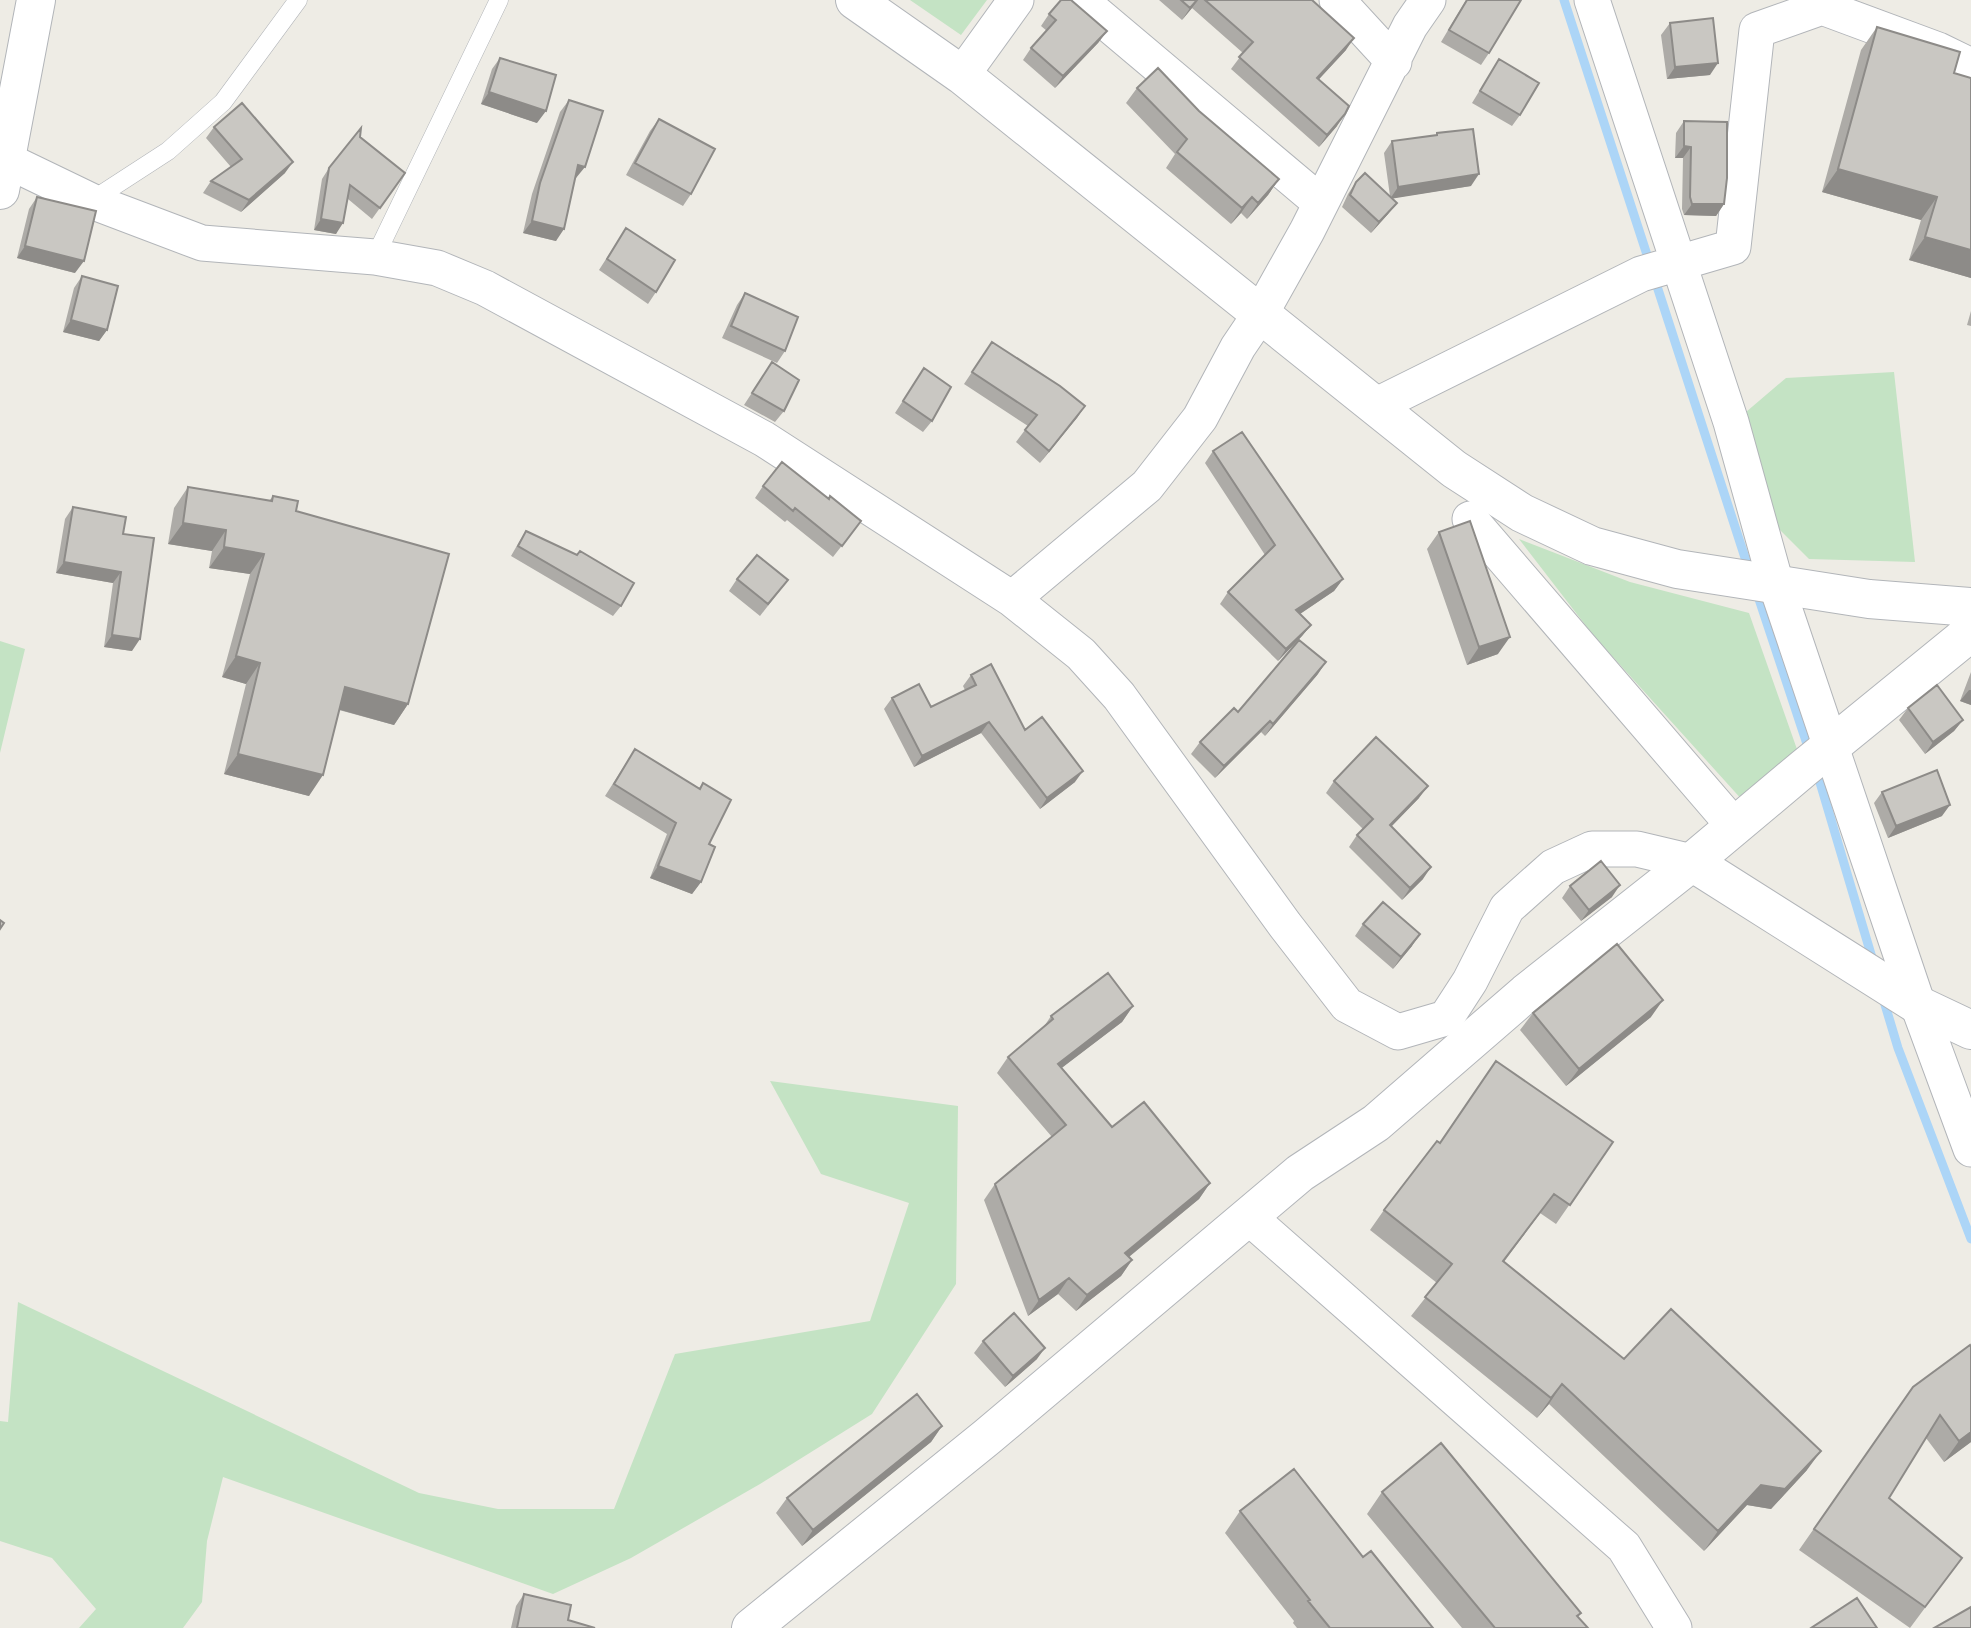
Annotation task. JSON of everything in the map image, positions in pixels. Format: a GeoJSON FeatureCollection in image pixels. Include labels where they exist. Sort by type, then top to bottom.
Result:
{"type":"FeatureCollection","features":[{"type":"Feature","properties":{"kind":"street"},"geometry":{"type":"LineString","coordinates":[[36,0],[3,175],[91,201],[202,243],[375,257],[437,268],[485,288],[764,439],[1012,599],[1082,654],[1119,696],[1347,1005],[1398,1032],[1446,1018],[1470,981],[1507,908],[1552,867],[1592,849],[1637,849],[1692,862],[1865,972],[1971,1030]]}},
{"type":"Feature","properties":{"kind":"street"},"geometry":{"type":"LineString","coordinates":[[855,0],[962,75],[1454,469],[1522,513],[1592,546],[1677,569],[1868,598],[1971,607]]}},
{"type":"Feature","properties":{"kind":"street"},"geometry":{"type":"LineString","coordinates":[[962,75],[1016,0]]}},
{"type":"Feature","properties":{"kind":"street"},"geometry":{"type":"LineString","coordinates":[[1080,0],[1321,203]]}},
{"type":"Feature","properties":{"kind":"street"},"geometry":{"type":"LineString","coordinates":[[1337,0],[1394,62]]}},
{"type":"Feature","properties":{"kind":"street"},"geometry":{"type":"LineString","coordinates":[[1012,599],[1147,486],[1200,418],[1321,203],[1410,26],[1428,0]]}},
{"type":"Feature","properties":{"kind":"street"},"geometry":{"type":"LineString","coordinates":[[1592,0],[1731,422],[1759,581],[1818,756],[1910,999],[1971,1149]]}},
{"type":"Feature","properties":{"kind":"street"},"geometry":{"type":"LineString","coordinates":[[1377,405],[1641,274],[1733,247],[1757,30],[1822,4],[1971,66]]}},
{"type":"Feature","properties":{"kind":"street"},"geometry":{"type":"LineString","coordinates":[[1470,519],[1735,827]]}},
{"type":"Feature","properties":{"kind":"street"},"geometry":{"type":"LineString","coordinates":[[751,1628],[987,1437],[1250,1218],[1300,1173],[1376,1123],[1526,993],[1692,862],[1971,632]]}},
{"type":"Feature","properties":{"kind":"street"},"geometry":{"type":"LineString","coordinates":[[1250,1218],[1624,1548],[1674,1628]]}},
{"type":"Feature","properties":{"kind":"lane"},"geometry":{"type":"LineString","coordinates":[[91,201],[168,151],[223,102],[298,0]]}},
{"type":"Feature","properties":{"kind":"lane"},"geometry":{"type":"LineString","coordinates":[[375,257],[499,0]]}},
{"type":"Feature","properties":{"kind":"green space"},"geometry":{"type":"Polygon","coordinates":[[[910,0],[987,0],[961,35],[910,0]]]}},
{"type":"Feature","properties":{"kind":"green space"},"geometry":{"type":"Polygon","coordinates":[[[1894,372],[1915,562],[1809,559],[1778,528],[1746,412],[1786,378],[1894,372]]]}},
{"type":"Feature","properties":{"kind":"green space"},"geometry":{"type":"Polygon","coordinates":[[[1519,539],[1630,582],[1749,613],[1799,755],[1744,802],[1593,635],[1519,539]]]}},
{"type":"Feature","properties":{"kind":"green space"},"geometry":{"type":"Polygon","coordinates":[[[0,641],[25,649],[0,753],[0,641]]]}},
{"type":"Feature","properties":{"kind":"green space"},"geometry":{"type":"Polygon","coordinates":[[[770,1081],[958,1106],[956,1284],[872,1414],[760,1484],[631,1558],[553,1594],[223,1477],[207,1541],[202,1602],[183,1628],[79,1628],[96,1609],[52,1558],[0,1541],[0,1421],[8,1422],[18,1302],[419,1493],[498,1509],[614,1509],[675,1354],[870,1321],[909,1203],[821,1174],[770,1081]]]}},
{"type":"Feature","properties":{"kind":"building"},"geometry":{"type":"Polygon","coordinates":[[[1061,0],[1071,0],[1107,31],[1063,76],[1031,48],[1056,20],[1049,14],[1061,0]]]}},
{"type":"Feature","properties":{"kind":"building"},"geometry":{"type":"Polygon","coordinates":[[[1181,0],[1197,0],[1190,8],[1181,0]]]}},
{"type":"Feature","properties":{"kind":"building"},"geometry":{"type":"Polygon","coordinates":[[[1205,0],[1312,0],[1354,38],[1317,78],[1349,106],[1327,135],[1239,57],[1253,42],[1205,0]]]}},
{"type":"Feature","properties":{"kind":"building"},"geometry":{"type":"Polygon","coordinates":[[[1467,0],[1521,0],[1489,53],[1449,30],[1467,0]]]}},
{"type":"Feature","properties":{"kind":"building"},"geometry":{"type":"Polygon","coordinates":[[[1713,18],[1718,63],[1675,67],[1670,23],[1713,18]]]}},
{"type":"Feature","properties":{"kind":"building"},"geometry":{"type":"Polygon","coordinates":[[[1877,27],[1960,52],[1954,73],[1971,78],[1971,250],[1925,237],[1937,197],[1838,169],[1877,27]]]}},
{"type":"Feature","properties":{"kind":"building"},"geometry":{"type":"Polygon","coordinates":[[[500,58],[556,75],[546,111],[489,92],[500,58]]]}},
{"type":"Feature","properties":{"kind":"building"},"geometry":{"type":"Polygon","coordinates":[[[1499,59],[1539,83],[1520,115],[1480,91],[1499,59]]]}},
{"type":"Feature","properties":{"kind":"building"},"geometry":{"type":"Polygon","coordinates":[[[1158,68],[1199,111],[1279,179],[1258,203],[1252,197],[1242,208],[1177,152],[1187,139],[1137,88],[1158,68]]]}},
{"type":"Feature","properties":{"kind":"building"},"geometry":{"type":"Polygon","coordinates":[[[569,100],[603,111],[585,167],[578,165],[564,229],[532,221],[540,183],[569,100]]]}},
{"type":"Feature","properties":{"kind":"building"},"geometry":{"type":"Polygon","coordinates":[[[242,103],[293,162],[249,200],[211,181],[242,159],[214,127],[242,103]]]}},
{"type":"Feature","properties":{"kind":"building"},"geometry":{"type":"Polygon","coordinates":[[[659,119],[715,149],[691,194],[635,163],[659,119]]]}},
{"type":"Feature","properties":{"kind":"building"},"geometry":{"type":"Polygon","coordinates":[[[1684,121],[1727,122],[1724,204],[1692,204],[1691,147],[1684,146],[1684,121]]]}},
{"type":"Feature","properties":{"kind":"building"},"geometry":{"type":"Polygon","coordinates":[[[361,128],[360,137],[405,173],[380,208],[350,185],[343,223],[321,219],[329,168],[361,128]]]}},
{"type":"Feature","properties":{"kind":"building"},"geometry":{"type":"Polygon","coordinates":[[[1473,129],[1479,174],[1398,187],[1392,141],[1473,129]]]}},
{"type":"Feature","properties":{"kind":"building"},"geometry":{"type":"Polygon","coordinates":[[[1365,173],[1397,203],[1379,222],[1350,195],[1356,182],[1365,173]]]}},
{"type":"Feature","properties":{"kind":"building"},"geometry":{"type":"Polygon","coordinates":[[[37,197],[96,211],[84,261],[25,246],[37,197]]]}},
{"type":"Feature","properties":{"kind":"building"},"geometry":{"type":"Polygon","coordinates":[[[626,228],[675,260],[656,292],[607,259],[626,228]]]}},
{"type":"Feature","properties":{"kind":"building"},"geometry":{"type":"Polygon","coordinates":[[[82,276],[118,286],[107,330],[71,320],[82,276]]]}},
{"type":"Feature","properties":{"kind":"building"},"geometry":{"type":"Polygon","coordinates":[[[745,293],[798,317],[785,351],[731,326],[745,293]]]}},
{"type":"Feature","properties":{"kind":"building"},"geometry":{"type":"Polygon","coordinates":[[[992,342],[1060,386],[1085,406],[1049,451],[1025,430],[1037,415],[972,372],[992,342]]]}},
{"type":"Feature","properties":{"kind":"building"},"geometry":{"type":"Polygon","coordinates":[[[772,362],[799,380],[784,411],[752,393],[772,362]]]}},
{"type":"Feature","properties":{"kind":"building"},"geometry":{"type":"Polygon","coordinates":[[[924,368],[951,387],[932,421],[903,401],[924,368]]]}},
{"type":"Feature","properties":{"kind":"building"},"geometry":{"type":"Polygon","coordinates":[[[1242,432],[1343,579],[1296,610],[1311,625],[1286,649],[1228,592],[1275,545],[1213,451],[1242,432]]]}},
{"type":"Feature","properties":{"kind":"building"},"geometry":{"type":"Polygon","coordinates":[[[782,462],[861,521],[842,546],[763,486],[782,462]]]}},
{"type":"Feature","properties":{"kind":"building"},"geometry":{"type":"Polygon","coordinates":[[[188,487],[272,501],[273,496],[298,501],[296,511],[449,554],[408,704],[345,687],[323,775],[238,754],[260,663],[236,656],[264,554],[224,547],[226,530],[183,523],[188,487]]]}},
{"type":"Feature","properties":{"kind":"building"},"geometry":{"type":"Polygon","coordinates":[[[73,507],[126,517],[123,534],[154,538],[140,639],[112,635],[121,572],[64,562],[73,507]]]}},
{"type":"Feature","properties":{"kind":"building"},"geometry":{"type":"Polygon","coordinates":[[[1470,521],[1510,637],[1479,647],[1439,532],[1470,521]]]}},
{"type":"Feature","properties":{"kind":"building"},"geometry":{"type":"Polygon","coordinates":[[[526,531],[577,555],[580,551],[634,583],[621,606],[518,546],[526,531]]]}},
{"type":"Feature","properties":{"kind":"building"},"geometry":{"type":"Polygon","coordinates":[[[757,555],[788,580],[768,604],[737,579],[757,555]]]}},
{"type":"Feature","properties":{"kind":"building"},"geometry":{"type":"Polygon","coordinates":[[[1299,640],[1326,662],[1273,724],[1270,721],[1224,766],[1200,742],[1234,708],[1238,712],[1299,640]]]}},
{"type":"Feature","properties":{"kind":"building"},"geometry":{"type":"Polygon","coordinates":[[[991,664],[1025,730],[1042,717],[1083,771],[1047,798],[989,722],[922,756],[892,698],[919,684],[931,707],[976,685],[971,675],[991,664]]]}},
{"type":"Feature","properties":{"kind":"building"},"geometry":{"type":"Polygon","coordinates":[[[1937,685],[1963,720],[1933,742],[1908,708],[1937,685]]]}},
{"type":"Feature","properties":{"kind":"building"},"geometry":{"type":"Polygon","coordinates":[[[1376,737],[1428,786],[1390,825],[1431,867],[1410,888],[1357,835],[1373,819],[1334,781],[1376,737]]]}},
{"type":"Feature","properties":{"kind":"building"},"geometry":{"type":"Polygon","coordinates":[[[635,749],[700,789],[703,783],[731,800],[709,844],[715,847],[701,882],[658,866],[676,823],[614,784],[635,749]]]}},
{"type":"Feature","properties":{"kind":"building"},"geometry":{"type":"Polygon","coordinates":[[[1937,770],[1950,805],[1896,826],[1882,792],[1937,770]]]}},
{"type":"Feature","properties":{"kind":"building"},"geometry":{"type":"Polygon","coordinates":[[[1601,861],[1620,885],[1589,910],[1570,886],[1601,861]]]}},
{"type":"Feature","properties":{"kind":"building"},"geometry":{"type":"Polygon","coordinates":[[[1383,902],[1420,934],[1401,957],[1363,924],[1383,902]]]}},
{"type":"Feature","properties":{"kind":"building"},"geometry":{"type":"Polygon","coordinates":[[[1617,944],[1663,1000],[1579,1069],[1533,1013],[1617,944]]]}},
{"type":"Feature","properties":{"kind":"building"},"geometry":{"type":"Polygon","coordinates":[[[1108,973],[1133,1006],[1058,1064],[1112,1127],[1144,1102],[1210,1183],[1125,1253],[1132,1260],[1087,1295],[1069,1278],[1039,1300],[995,1184],[1066,1125],[1008,1057],[1053,1019],[1051,1016],[1108,973]]]}},
{"type":"Feature","properties":{"kind":"building"},"geometry":{"type":"Polygon","coordinates":[[[1496,1061],[1613,1142],[1570,1205],[1554,1194],[1503,1261],[1624,1359],[1671,1309],[1821,1451],[1785,1489],[1761,1485],[1718,1531],[1562,1384],[1551,1398],[1425,1297],[1452,1264],[1384,1210],[1437,1141],[1440,1143],[1496,1061]]]}},
{"type":"Feature","properties":{"kind":"building"},"geometry":{"type":"Polygon","coordinates":[[[1014,1313],[1045,1348],[1013,1376],[983,1341],[1014,1313]]]}},
{"type":"Feature","properties":{"kind":"building"},"geometry":{"type":"Polygon","coordinates":[[[1970,1345],[1971,1432],[1959,1441],[1940,1415],[1889,1498],[1962,1558],[1925,1607],[1814,1529],[1913,1387],[1970,1345]]]}},
{"type":"Feature","properties":{"kind":"building"},"geometry":{"type":"Polygon","coordinates":[[[917,1394],[942,1426],[813,1530],[787,1498],[917,1394]]]}},
{"type":"Feature","properties":{"kind":"building"},"geometry":{"type":"Polygon","coordinates":[[[1441,1443],[1581,1613],[1577,1616],[1588,1628],[1495,1628],[1382,1492],[1441,1443]]]}},
{"type":"Feature","properties":{"kind":"building"},"geometry":{"type":"Polygon","coordinates":[[[1294,1469],[1363,1557],[1371,1551],[1433,1628],[1330,1628],[1240,1511],[1294,1469]]]}},
{"type":"Feature","properties":{"kind":"building"},"geometry":{"type":"Polygon","coordinates":[[[524,1594],[571,1605],[568,1620],[595,1628],[517,1628],[524,1594]]]}},
{"type":"Feature","properties":{"kind":"building"},"geometry":{"type":"Polygon","coordinates":[[[1857,1598],[1877,1628],[1811,1628],[1857,1598]]]}},
{"type":"Feature","properties":{"kind":"building"},"geometry":{"type":"Polygon","coordinates":[[[1971,1607],[1971,1628],[1934,1628],[1971,1607]]]}},
{"type":"Feature","properties":{"kind":"waterway"},"geometry":{"type":"LineString","coordinates":[[1564,0],[1650,264]]}},
{"type":"Feature","properties":{"kind":"waterway"},"geometry":{"type":"LineString","coordinates":[[1654,277],[1749,570]]}},
{"type":"Feature","properties":{"kind":"waterway"},"geometry":{"type":"LineString","coordinates":[[1756,590],[1810,753]]}},
{"type":"Feature","properties":{"kind":"waterway"},"geometry":{"type":"LineString","coordinates":[[1816,769],[1873,961]]}},
{"type":"Feature","properties":{"kind":"waterway"},"geometry":{"type":"LineString","coordinates":[[1883,998],[1898,1048],[1971,1239]]}}]}
